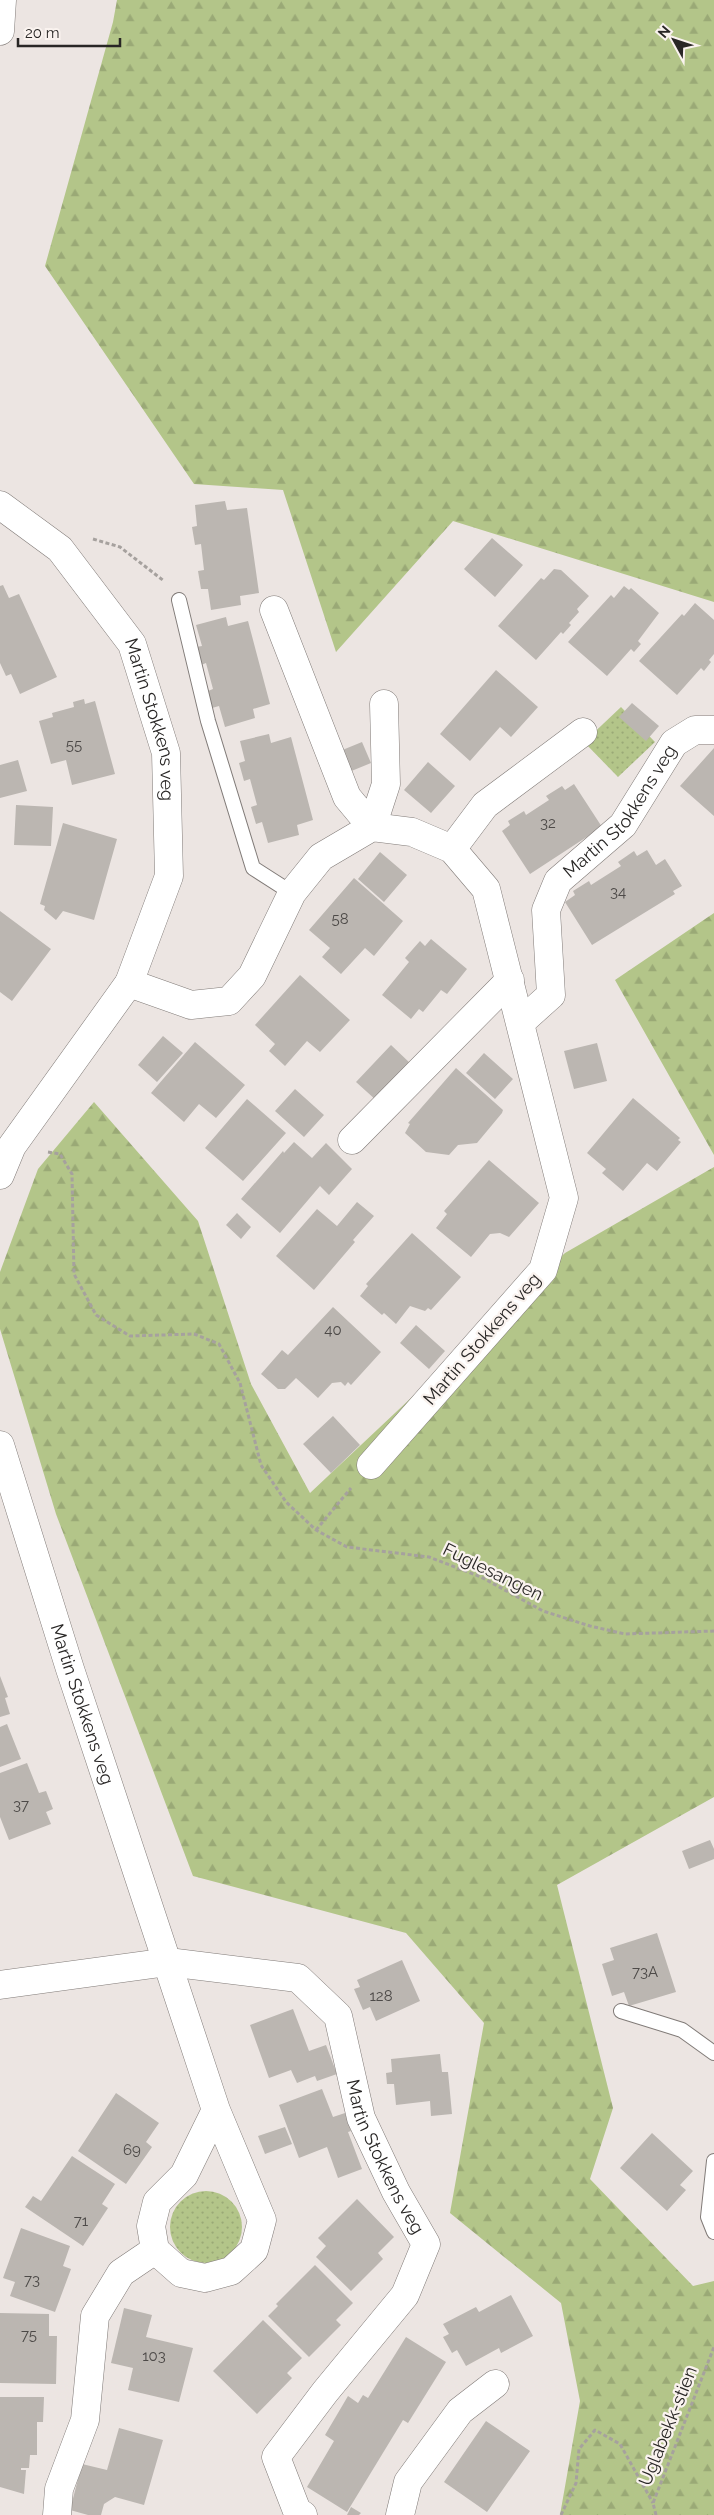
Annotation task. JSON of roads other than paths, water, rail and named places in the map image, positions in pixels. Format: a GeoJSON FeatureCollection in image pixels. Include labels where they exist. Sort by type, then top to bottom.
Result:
{"type":"FeatureCollection","features":[{"type":"Feature","properties":{"kind":"street"},"geometry":{"type":"LineString","coordinates":[[0,31],[2,0]]}},
{"type":"Feature","properties":{"kind":"street","name":"Martin Stokkens veg"},"geometry":{"type":"LineString","coordinates":[[0,505],[60,550],[132,644],[166,753],[169,876],[129,984],[12,1146],[0,1175]]}},
{"type":"Feature","properties":{"kind":"street"},"geometry":{"type":"LineString","coordinates":[[274,610],[347,797],[372,827]]}},
{"type":"Feature","properties":{"kind":"street"},"geometry":{"type":"LineString","coordinates":[[129,984],[192,1005],[229,1001],[252,976],[292,893],[322,856],[372,827],[386,784],[384,704]]}},
{"type":"Feature","properties":{"kind":"street","name":"Martin Stokkens veg"},"geometry":{"type":"LineString","coordinates":[[521,1022],[551,995],[546,910],[558,881],[623,825],[674,743],[694,730],[714,730]]}},
{"type":"Feature","properties":{"kind":"street"},"geometry":{"type":"LineString","coordinates":[[452,849],[485,805],[583,732]]}},
{"type":"Feature","properties":{"kind":"street","name":"Martin Stokkens veg"},"geometry":{"type":"LineString","coordinates":[[371,1465],[543,1270],[564,1198],[486,889],[452,849],[412,832],[372,827]]}},
{"type":"Feature","properties":{"kind":"street"},"geometry":{"type":"LineString","coordinates":[[352,1140],[510,980]]}},
{"type":"Feature","properties":{"kind":"street","name":"Martin Stokkens veg"},"geometry":{"type":"LineString","coordinates":[[0,1445],[70,1669],[216,2110],[262,2220],[254,2250],[231,2271],[205,2278],[181,2273],[155,2250]]}},
{"type":"Feature","properties":{"kind":"street","name":"Martin Stokkens veg"},"geometry":{"type":"LineString","coordinates":[[0,1985],[168,1962],[298,1978],[338,2016],[361,2118],[396,2192],[426,2244],[405,2295],[325,2392],[276,2456],[298,2511],[303,2515]]}},
{"type":"Feature","properties":{"kind":"street"},"geometry":{"type":"LineString","coordinates":[[57,2515],[59,2489],[85,2420],[95,2316],[121,2273],[155,2250],[151,2226],[158,2202],[184,2175],[216,2110]]}},
{"type":"Feature","properties":{"kind":"street"},"geometry":{"type":"LineString","coordinates":[[400,2515],[408,2482],[460,2411],[495,2384]]}},
{"type":"Feature","properties":{"kind":"lane"},"geometry":{"type":"LineString","coordinates":[[179,600],[208,721],[253,868],[292,893]]}},
{"type":"Feature","properties":{"kind":"lane"},"geometry":{"type":"LineString","coordinates":[[621,2011],[682,2030],[714,2053]]}},
{"type":"Feature","properties":{"kind":"lane"},"geometry":{"type":"LineString","coordinates":[[714,2162],[708,2217],[714,2232]]}}]}
